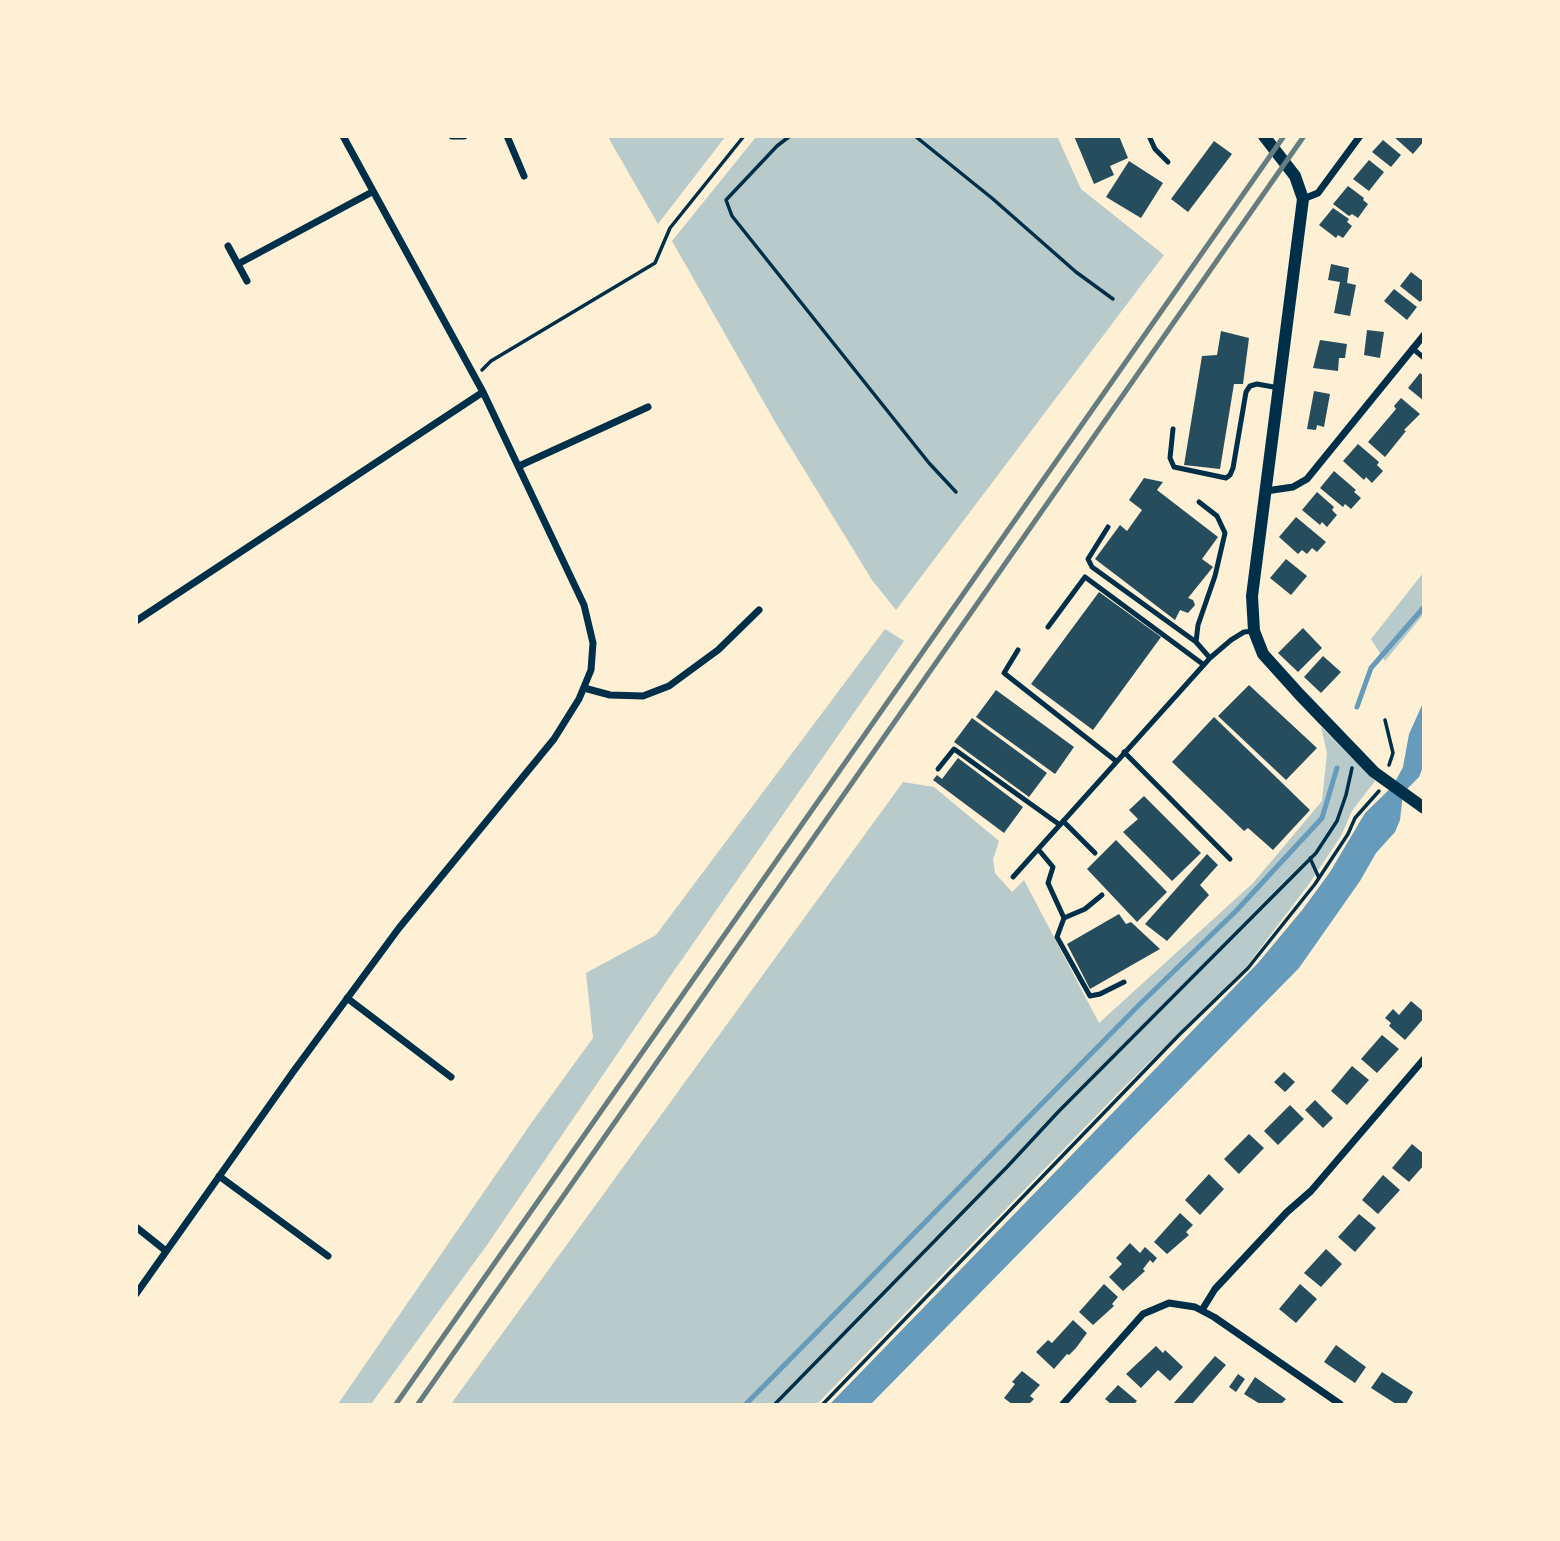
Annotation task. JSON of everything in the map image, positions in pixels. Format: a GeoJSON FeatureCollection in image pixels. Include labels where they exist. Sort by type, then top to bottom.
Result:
{"type":"FeatureCollection","features":[{"type":"Feature","properties":{"kind":"street"},"geometry":{"type":"LineString","coordinates":[[136,1293],[399,928],[554,739],[579,699],[591,670],[593,643],[584,605],[483,392],[343,136]]}},
{"type":"Feature","properties":{"kind":"street"},"geometry":{"type":"LineString","coordinates":[[452,136],[464,136]]}},
{"type":"Feature","properties":{"kind":"street"},"geometry":{"type":"LineString","coordinates":[[507,136],[524,176]]}},
{"type":"Feature","properties":{"kind":"street"},"geometry":{"type":"LineString","coordinates":[[1264,136],[1295,176],[1303,199],[1252,596],[1254,631],[1258,646],[1266,658],[1374,772],[1419,804]]}},
{"type":"Feature","properties":{"kind":"street"},"geometry":{"type":"LineString","coordinates":[[1303,199],[1318,192],[1360,136]]}},
{"type":"Feature","properties":{"kind":"street"},"geometry":{"type":"LineString","coordinates":[[238,264],[372,192]]}},
{"type":"Feature","properties":{"kind":"street"},"geometry":{"type":"LineString","coordinates":[[228,246],[247,281]]}},
{"type":"Feature","properties":{"kind":"street"},"geometry":{"type":"LineString","coordinates":[[1266,491],[1293,487],[1307,479],[1423,335]]}},
{"type":"Feature","properties":{"kind":"street"},"geometry":{"type":"LineString","coordinates":[[136,621],[483,392]]}},
{"type":"Feature","properties":{"kind":"street"},"geometry":{"type":"LineString","coordinates":[[519,467],[648,407]]}},
{"type":"Feature","properties":{"kind":"street"},"geometry":{"type":"LineString","coordinates":[[584,688],[610,695],[643,696],[670,686],[718,650],[759,610]]}},
{"type":"Feature","properties":{"kind":"street"},"geometry":{"type":"LineString","coordinates":[[347,999],[451,1077]]}},
{"type":"Feature","properties":{"kind":"street"},"geometry":{"type":"LineString","coordinates":[[1202,1311],[1215,1289],[1287,1212],[1311,1191],[1423,1059]]}},
{"type":"Feature","properties":{"kind":"street"},"geometry":{"type":"LineString","coordinates":[[219,1176],[328,1256]]}},
{"type":"Feature","properties":{"kind":"street"},"geometry":{"type":"LineString","coordinates":[[136,1227],[166,1251]]}},
{"type":"Feature","properties":{"kind":"street"},"geometry":{"type":"LineString","coordinates":[[1063,1405],[1143,1314],[1169,1303],[1185,1304],[1202,1311],[1340,1405]]}},
{"type":"Feature","properties":{"kind":"lane"},"geometry":{"type":"LineString","coordinates":[[1149,136],[1155,149],[1168,162]]}},
{"type":"Feature","properties":{"kind":"lane"},"geometry":{"type":"LineString","coordinates":[[1412,348],[1423,358]]}},
{"type":"Feature","properties":{"kind":"lane"},"geometry":{"type":"LineString","coordinates":[[1173,429],[1170,458],[1174,467],[1226,478],[1233,468],[1246,392],[1257,384],[1279,388]]}},
{"type":"Feature","properties":{"kind":"lane"},"geometry":{"type":"LineString","coordinates":[[1196,642],[1198,625],[1215,576],[1225,533],[1217,516],[1199,502]]}},
{"type":"Feature","properties":{"kind":"lane"},"geometry":{"type":"LineString","coordinates":[[1108,527],[1088,559],[1092,567],[1196,642],[1210,658]]}},
{"type":"Feature","properties":{"kind":"lane"},"geometry":{"type":"LineString","coordinates":[[1048,627],[1085,577],[1204,665]]}},
{"type":"Feature","properties":{"kind":"lane"},"geometry":{"type":"LineString","coordinates":[[1013,877],[1210,658],[1244,632],[1254,631]]}},
{"type":"Feature","properties":{"kind":"lane"},"geometry":{"type":"LineString","coordinates":[[1018,650],[1004,673],[1116,761]]}},
{"type":"Feature","properties":{"kind":"lane"},"geometry":{"type":"LineString","coordinates":[[938,769],[954,749],[1061,823],[1095,853]]}},
{"type":"Feature","properties":{"kind":"lane"},"geometry":{"type":"LineString","coordinates":[[1124,752],[1230,859]]}},
{"type":"Feature","properties":{"kind":"lane"},"geometry":{"type":"LineString","coordinates":[[1038,849],[1053,867],[1048,883],[1065,918]]}},
{"type":"Feature","properties":{"kind":"lane"},"geometry":{"type":"LineString","coordinates":[[1102,895],[1085,909],[1065,918],[1058,937],[1090,996],[1124,982]]}},
{"type":"Feature","properties":{"kind":"path"},"geometry":{"type":"LineString","coordinates":[[482,370],[491,361],[655,263],[670,228],[744,136]]}},
{"type":"Feature","properties":{"kind":"path"},"geometry":{"type":"LineString","coordinates":[[790,136],[777,146],[726,200],[732,216],[929,463],[957,492]]}},
{"type":"Feature","properties":{"kind":"path"},"geometry":{"type":"LineString","coordinates":[[915,136],[993,199],[1076,272],[1113,299]]}},
{"type":"Feature","properties":{"kind":"path"},"geometry":{"type":"LineString","coordinates":[[1385,720],[1393,753]]}},
{"type":"Feature","properties":{"kind":"path"},"geometry":{"type":"LineString","coordinates":[[775,1405],[1059,1111],[1316,853],[1337,821],[1346,795],[1355,752]]}},
{"type":"Feature","properties":{"kind":"path"},"geometry":{"type":"LineString","coordinates":[[823,1405],[1179,1035],[1248,968],[1319,878],[1348,834],[1355,818],[1383,788]]}},
{"type":"Feature","properties":{"kind":"path"},"geometry":{"type":"LineString","coordinates":[[1310,858],[1319,878]]}},
{"type":"Feature","properties":{"kind":"shaded area"},"geometry":{"type":"Polygon","coordinates":[[[1057,136],[1081,189],[1164,255],[896,610],[872,580],[778,427],[672,241],[756,137],[1057,136]]]}},
{"type":"Feature","properties":{"kind":"shaded area"},"geometry":{"type":"Polygon","coordinates":[[[608,137],[725,137],[658,224],[608,137]]]}},
{"type":"Feature","properties":{"kind":"shaded area"},"geometry":{"type":"Polygon","coordinates":[[[1423,573],[1423,615],[1385,661],[1371,639],[1423,573]]]}},
{"type":"Feature","properties":{"kind":"shaded area"},"geometry":{"type":"Polygon","coordinates":[[[885,629],[904,641],[487,1245],[371,1404],[338,1404],[593,1038],[586,973],[656,935],[885,629]]]}},
{"type":"Feature","properties":{"kind":"shaded area"},"geometry":{"type":"Polygon","coordinates":[[[1321,727],[1375,781],[1352,811],[1341,836],[1309,884],[1246,967],[1121,1090],[817,1404],[451,1404],[903,782],[934,787],[999,841],[993,859],[995,873],[1012,892],[1024,880],[1099,1023],[1253,883],[1322,801],[1327,753],[1321,727]]]}},
{"type":"Feature","properties":{"kind":"water"},"geometry":{"type":"Polygon","coordinates":[[[1423,703],[1423,767],[1419,777],[1403,793],[1400,820],[1395,832],[1376,853],[1360,881],[1299,968],[871,1404],[830,1404],[1258,963],[1330,872],[1365,813],[1393,786],[1403,767],[1409,734],[1423,703]]]}},
{"type":"Feature","properties":{"kind":"building"},"geometry":{"type":"Polygon","coordinates":[[[1074,136],[1119,136],[1128,158],[1110,166],[1114,175],[1094,184],[1074,136]]]}},
{"type":"Feature","properties":{"kind":"building"},"geometry":{"type":"Polygon","coordinates":[[[1393,136],[1424,136],[1424,141],[1413,154],[1393,136]]]}},
{"type":"Feature","properties":{"kind":"building"},"geometry":{"type":"Polygon","coordinates":[[[1383,140],[1401,155],[1391,167],[1372,152],[1383,140]]]}},
{"type":"Feature","properties":{"kind":"building"},"geometry":{"type":"Polygon","coordinates":[[[1214,141],[1232,154],[1188,212],[1171,199],[1214,141]]]}},
{"type":"Feature","properties":{"kind":"building"},"geometry":{"type":"Polygon","coordinates":[[[1369,160],[1384,172],[1369,191],[1353,179],[1369,160]]]}},
{"type":"Feature","properties":{"kind":"building"},"geometry":{"type":"Polygon","coordinates":[[[1129,161],[1163,183],[1141,218],[1106,197],[1129,161]]]}},
{"type":"Feature","properties":{"kind":"building"},"geometry":{"type":"Polygon","coordinates":[[[1348,186],[1368,204],[1358,218],[1352,214],[1349,216],[1333,204],[1348,186]]]}},
{"type":"Feature","properties":{"kind":"building"},"geometry":{"type":"Polygon","coordinates":[[[1333,208],[1349,219],[1347,222],[1352,226],[1343,238],[1338,235],[1336,238],[1319,225],[1333,208]]]}},
{"type":"Feature","properties":{"kind":"building"},"geometry":{"type":"Polygon","coordinates":[[[1331,264],[1349,268],[1347,283],[1356,285],[1350,316],[1334,313],[1340,282],[1328,280],[1331,264]]]}},
{"type":"Feature","properties":{"kind":"building"},"geometry":{"type":"Polygon","coordinates":[[[1411,272],[1424,282],[1424,298],[1420,302],[1400,286],[1411,272]]]}},
{"type":"Feature","properties":{"kind":"building"},"geometry":{"type":"Polygon","coordinates":[[[1394,289],[1417,307],[1407,320],[1384,301],[1394,289]]]}},
{"type":"Feature","properties":{"kind":"building"},"geometry":{"type":"Polygon","coordinates":[[[1367,330],[1384,332],[1380,358],[1364,355],[1367,330]]]}},
{"type":"Feature","properties":{"kind":"building"},"geometry":{"type":"Polygon","coordinates":[[[1221,331],[1249,338],[1243,384],[1234,384],[1220,469],[1184,465],[1202,356],[1217,355],[1221,331]]]}},
{"type":"Feature","properties":{"kind":"building"},"geometry":{"type":"Polygon","coordinates":[[[1320,340],[1347,344],[1345,358],[1339,358],[1338,371],[1313,368],[1320,340]]]}},
{"type":"Feature","properties":{"kind":"building"},"geometry":{"type":"Polygon","coordinates":[[[1420,373],[1424,376],[1424,401],[1408,388],[1420,373]]]}},
{"type":"Feature","properties":{"kind":"building"},"geometry":{"type":"Polygon","coordinates":[[[1314,391],[1330,394],[1324,427],[1317,425],[1316,430],[1307,429],[1314,391]]]}},
{"type":"Feature","properties":{"kind":"building"},"geometry":{"type":"Polygon","coordinates":[[[1401,398],[1420,414],[1404,430],[1406,431],[1385,457],[1368,442],[1396,409],[1394,406],[1401,398]]]}},
{"type":"Feature","properties":{"kind":"building"},"geometry":{"type":"Polygon","coordinates":[[[1358,444],[1379,462],[1377,465],[1383,471],[1372,483],[1366,477],[1364,480],[1343,461],[1358,444]]]}},
{"type":"Feature","properties":{"kind":"building"},"geometry":{"type":"Polygon","coordinates":[[[1334,471],[1356,490],[1354,492],[1361,498],[1351,509],[1345,504],[1343,507],[1320,488],[1334,471]]]}},
{"type":"Feature","properties":{"kind":"building"},"geometry":{"type":"Polygon","coordinates":[[[1144,478],[1163,482],[1157,490],[1218,537],[1202,559],[1213,567],[1188,598],[1193,600],[1195,605],[1188,613],[1180,610],[1175,620],[1095,559],[1120,525],[1127,531],[1142,510],[1129,500],[1144,478]]]}},
{"type":"Feature","properties":{"kind":"building"},"geometry":{"type":"Polygon","coordinates":[[[1317,492],[1334,507],[1332,510],[1337,515],[1327,527],[1322,522],[1320,525],[1302,510],[1317,492]]]}},
{"type":"Feature","properties":{"kind":"building"},"geometry":{"type":"Polygon","coordinates":[[[1296,517],[1326,542],[1317,552],[1312,548],[1307,554],[1302,550],[1298,554],[1279,537],[1296,517]]]}},
{"type":"Feature","properties":{"kind":"building"},"geometry":{"type":"Polygon","coordinates":[[[1286,559],[1307,576],[1291,595],[1270,578],[1286,559]]]}},
{"type":"Feature","properties":{"kind":"building"},"geometry":{"type":"Polygon","coordinates":[[[1099,592],[1161,637],[1093,730],[1031,684],[1099,592]]]}},
{"type":"Feature","properties":{"kind":"building"},"geometry":{"type":"Polygon","coordinates":[[[1303,628],[1322,648],[1298,672],[1278,653],[1303,628]]]}},
{"type":"Feature","properties":{"kind":"building"},"geometry":{"type":"Polygon","coordinates":[[[1323,656],[1341,672],[1321,693],[1304,677],[1323,656]]]}},
{"type":"Feature","properties":{"kind":"building"},"geometry":{"type":"Polygon","coordinates":[[[1249,685],[1317,748],[1286,780],[1218,716],[1249,685]]]}},
{"type":"Feature","properties":{"kind":"building"},"geometry":{"type":"Polygon","coordinates":[[[996,690],[1074,747],[1055,774],[976,717],[996,690]]]}},
{"type":"Feature","properties":{"kind":"building"},"geometry":{"type":"Polygon","coordinates":[[[1214,717],[1310,810],[1273,850],[1248,828],[1244,831],[1172,762],[1214,717]]]}},
{"type":"Feature","properties":{"kind":"building"},"geometry":{"type":"Polygon","coordinates":[[[972,718],[1047,773],[1029,797],[954,742],[972,718]]]}},
{"type":"Feature","properties":{"kind":"building"},"geometry":{"type":"Polygon","coordinates":[[[958,758],[1023,807],[1004,833],[933,780],[937,775],[942,779],[958,758]]]}},
{"type":"Feature","properties":{"kind":"building"},"geometry":{"type":"Polygon","coordinates":[[[1144,796],[1201,853],[1172,881],[1123,832],[1138,819],[1129,810],[1144,796]]]}},
{"type":"Feature","properties":{"kind":"building"},"geometry":{"type":"Polygon","coordinates":[[[1116,840],[1167,892],[1137,922],[1087,869],[1116,840]]]}},
{"type":"Feature","properties":{"kind":"building"},"geometry":{"type":"Polygon","coordinates":[[[1207,854],[1218,865],[1200,885],[1209,895],[1167,941],[1145,924],[1207,854]]]}},
{"type":"Feature","properties":{"kind":"building"},"geometry":{"type":"Polygon","coordinates":[[[1119,914],[1126,924],[1131,922],[1160,949],[1090,989],[1067,944],[1119,914]]]}},
{"type":"Feature","properties":{"kind":"building"},"geometry":{"type":"Polygon","coordinates":[[[1411,1001],[1424,1012],[1424,1018],[1405,1040],[1389,1026],[1391,1023],[1385,1018],[1393,1009],[1399,1015],[1411,1001]]]}},
{"type":"Feature","properties":{"kind":"building"},"geometry":{"type":"Polygon","coordinates":[[[1382,1035],[1399,1049],[1377,1073],[1361,1059],[1382,1035]]]}},
{"type":"Feature","properties":{"kind":"building"},"geometry":{"type":"Polygon","coordinates":[[[1352,1066],[1369,1080],[1347,1105],[1331,1091],[1352,1066]]]}},
{"type":"Feature","properties":{"kind":"building"},"geometry":{"type":"Polygon","coordinates":[[[1284,1072],[1295,1082],[1285,1092],[1274,1082],[1284,1072]]]}},
{"type":"Feature","properties":{"kind":"building"},"geometry":{"type":"Polygon","coordinates":[[[1315,1100],[1333,1118],[1323,1128],[1305,1110],[1315,1100]]]}},
{"type":"Feature","properties":{"kind":"building"},"geometry":{"type":"Polygon","coordinates":[[[1290,1105],[1304,1119],[1278,1145],[1264,1131],[1290,1105]]]}},
{"type":"Feature","properties":{"kind":"building"},"geometry":{"type":"Polygon","coordinates":[[[1249,1134],[1264,1148],[1239,1174],[1224,1159],[1249,1134]]]}},
{"type":"Feature","properties":{"kind":"building"},"geometry":{"type":"Polygon","coordinates":[[[1412,1144],[1424,1154],[1424,1165],[1409,1182],[1392,1168],[1412,1144]]]}},
{"type":"Feature","properties":{"kind":"building"},"geometry":{"type":"Polygon","coordinates":[[[1209,1174],[1224,1189],[1200,1215],[1185,1200],[1209,1174]]]}},
{"type":"Feature","properties":{"kind":"building"},"geometry":{"type":"Polygon","coordinates":[[[1383,1175],[1400,1190],[1378,1214],[1362,1200],[1383,1175]]]}},
{"type":"Feature","properties":{"kind":"building"},"geometry":{"type":"Polygon","coordinates":[[[1180,1213],[1193,1225],[1186,1232],[1189,1235],[1167,1254],[1154,1242],[1180,1213]]]}},
{"type":"Feature","properties":{"kind":"building"},"geometry":{"type":"Polygon","coordinates":[[[1359,1214],[1376,1228],[1355,1252],[1338,1237],[1359,1214]]]}},
{"type":"Feature","properties":{"kind":"building"},"geometry":{"type":"Polygon","coordinates":[[[1130,1243],[1140,1253],[1145,1247],[1157,1258],[1153,1263],[1150,1260],[1143,1269],[1145,1271],[1123,1291],[1109,1277],[1122,1264],[1116,1258],[1130,1243]]]}},
{"type":"Feature","properties":{"kind":"building"},"geometry":{"type":"Polygon","coordinates":[[[1326,1249],[1342,1264],[1321,1287],[1304,1273],[1326,1249]]]}},
{"type":"Feature","properties":{"kind":"building"},"geometry":{"type":"Polygon","coordinates":[[[1104,1284],[1118,1297],[1112,1304],[1114,1306],[1093,1325],[1079,1312],[1104,1284]]]}},
{"type":"Feature","properties":{"kind":"building"},"geometry":{"type":"Polygon","coordinates":[[[1300,1284],[1317,1299],[1296,1323],[1279,1309],[1300,1284]]]}},
{"type":"Feature","properties":{"kind":"building"},"geometry":{"type":"Polygon","coordinates":[[[1073,1320],[1087,1333],[1054,1369],[1036,1352],[1048,1340],[1052,1343],[1073,1320]]]}},
{"type":"Feature","properties":{"kind":"building"},"geometry":{"type":"Polygon","coordinates":[[[1336,1345],[1366,1367],[1355,1383],[1324,1362],[1336,1345]]]}},
{"type":"Feature","properties":{"kind":"building"},"geometry":{"type":"Polygon","coordinates":[[[1156,1346],[1163,1353],[1165,1350],[1183,1367],[1170,1381],[1158,1370],[1141,1388],[1126,1374],[1156,1346]]]}},
{"type":"Feature","properties":{"kind":"building"},"geometry":{"type":"Polygon","coordinates":[[[1215,1356],[1226,1365],[1192,1404],[1173,1404],[1215,1356]]]}},
{"type":"Feature","properties":{"kind":"building"},"geometry":{"type":"Polygon","coordinates":[[[1022,1371],[1040,1385],[1030,1396],[1034,1399],[1029,1404],[1012,1404],[1004,1398],[1015,1384],[1012,1382],[1022,1371]]]}},
{"type":"Feature","properties":{"kind":"building"},"geometry":{"type":"Polygon","coordinates":[[[1382,1372],[1413,1392],[1406,1404],[1396,1404],[1371,1388],[1382,1372]]]}},
{"type":"Feature","properties":{"kind":"building"},"geometry":{"type":"Polygon","coordinates":[[[1238,1374],[1245,1379],[1236,1392],[1229,1387],[1238,1374]]]}},
{"type":"Feature","properties":{"kind":"building"},"geometry":{"type":"Polygon","coordinates":[[[1255,1377],[1286,1399],[1281,1404],[1260,1404],[1244,1394],[1255,1377]]]}},
{"type":"Feature","properties":{"kind":"building"},"geometry":{"type":"Polygon","coordinates":[[[1118,1385],[1137,1401],[1134,1404],[1111,1404],[1105,1399],[1118,1385]]]}},
{"type":"Feature","properties":{"kind":"waterway"},"geometry":{"type":"LineString","coordinates":[[1357,707],[1371,668],[1424,607]]}},
{"type":"Feature","properties":{"kind":"waterway"},"geometry":{"type":"LineString","coordinates":[[746,1404],[1140,1004],[1236,911],[1322,818],[1337,768]]}},
{"type":"Feature","properties":{"kind":"railway"},"geometry":{"type":"LineString","coordinates":[[396,1404],[1284,136]]}},
{"type":"Feature","properties":{"kind":"railway"},"geometry":{"type":"LineString","coordinates":[[418,1404],[1304,136]]}}]}
